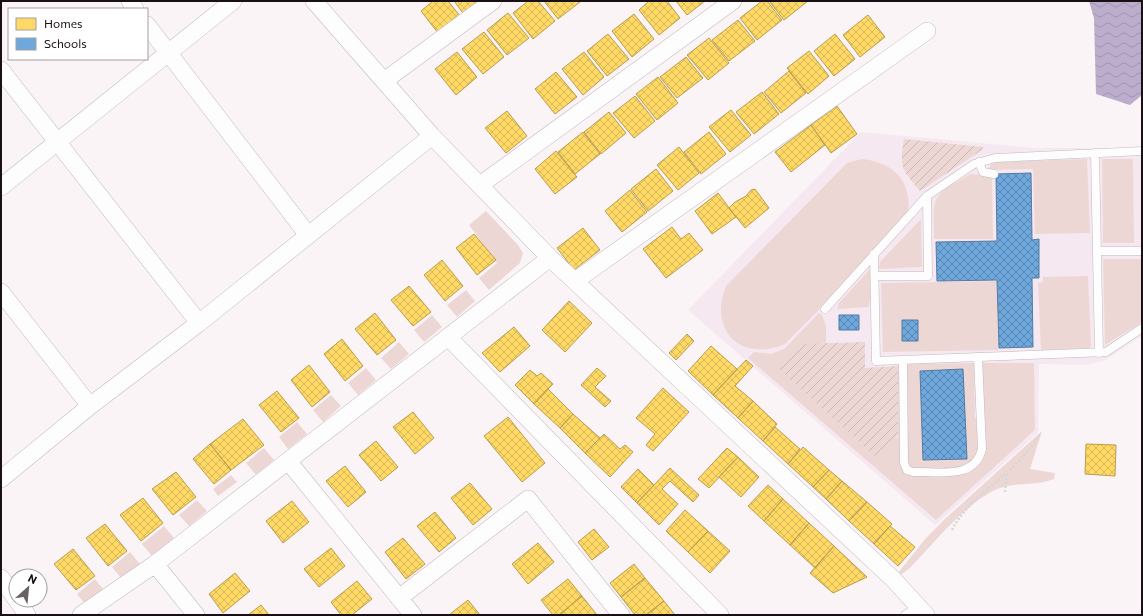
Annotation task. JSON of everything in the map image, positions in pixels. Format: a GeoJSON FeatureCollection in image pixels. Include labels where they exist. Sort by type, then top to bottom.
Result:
{"type":"FeatureCollection","features":[{"type":"Feature","properties":{"kind":"street"},"geometry":{"type":"LineString","coordinates":[[1,187],[58,143],[233,1]]}},
{"type":"Feature","properties":{"kind":"street"},"geometry":{"type":"LineString","coordinates":[[314,1],[432,136],[550,258],[893,580],[916,612]]}},
{"type":"Feature","properties":{"kind":"street"},"geometry":{"type":"LineString","coordinates":[[384,81],[493,1]]}},
{"type":"Feature","properties":{"kind":"street"},"geometry":{"type":"LineString","coordinates":[[480,185],[733,1]]}},
{"type":"Feature","properties":{"kind":"street"},"geometry":{"type":"LineString","coordinates":[[148,26],[308,235]]}},
{"type":"Feature","properties":{"kind":"street"},"geometry":{"type":"LineString","coordinates":[[575,281],[927,31]]}},
{"type":"Feature","properties":{"kind":"street"},"geometry":{"type":"LineString","coordinates":[[1,70],[199,323]]}},
{"type":"Feature","properties":{"kind":"street"},"geometry":{"type":"LineString","coordinates":[[1,479],[90,406],[199,323],[432,136]]}},
{"type":"Feature","properties":{"kind":"street"},"geometry":{"type":"LineString","coordinates":[[80,615],[155,564],[550,258]]}},
{"type":"Feature","properties":{"kind":"street"},"geometry":{"type":"LineString","coordinates":[[1,292],[90,406]]}},
{"type":"Feature","properties":{"kind":"street"},"geometry":{"type":"LineString","coordinates":[[448,337],[720,615]]}},
{"type":"Feature","properties":{"kind":"street"},"geometry":{"type":"LineString","coordinates":[[288,461],[413,615]]}},
{"type":"Feature","properties":{"kind":"street"},"geometry":{"type":"LineString","coordinates":[[399,598],[528,499],[621,615]]}},
{"type":"Feature","properties":{"kind":"street"},"geometry":{"type":"LineString","coordinates":[[155,564],[196,615]]}},
{"type":"Feature","properties":{"kind":"street"},"geometry":{"type":"LineString","coordinates":[[1,578],[8,588]]}},
{"type":"Feature","properties":{"kind":"lane"},"geometry":{"type":"LineString","coordinates":[[825,309],[927,196],[979,162],[995,158],[1142,151]]}},
{"type":"Feature","properties":{"kind":"lane"},"geometry":{"type":"LineString","coordinates":[[1094,153],[1099,353]]}},
{"type":"Feature","properties":{"kind":"lane"},"geometry":{"type":"LineString","coordinates":[[979,162],[983,172],[994,174]]}},
{"type":"Feature","properties":{"kind":"lane"},"geometry":{"type":"LineString","coordinates":[[875,276],[928,276],[927,196]]}},
{"type":"Feature","properties":{"kind":"lane"},"geometry":{"type":"LineString","coordinates":[[1097,251],[1142,252]]}},
{"type":"Feature","properties":{"kind":"lane"},"geometry":{"type":"LineString","coordinates":[[874,254],[876,361],[1099,353],[1106,352],[1142,328]]}},
{"type":"Feature","properties":{"kind":"lane"},"geometry":{"type":"LineString","coordinates":[[903,360],[904,463],[907,470],[913,472],[964,471],[973,467],[980,459],[982,449],[978,357]]}},
{"type":"Feature","properties":{"kind":"path"},"geometry":{"type":"LineString","coordinates":[[952,530],[958,518],[972,501],[1021,459],[1040,434]]}},
{"type":"Feature","properties":{"kind":"path"},"geometry":{"type":"LineString","coordinates":[[1005,492],[1007,472]]}},
{"type":"Feature","properties":{"kind":"shaded area"},"geometry":{"type":"Polygon","coordinates":[[[861,132],[1033,148],[1142,148],[1142,336],[1104,361],[1085,365],[1039,364],[1038,433],[935,525],[688,310],[861,132]]]}},
{"type":"Feature","properties":{"kind":"shaded area"},"geometry":{"type":"Polygon","coordinates":[[[904,139],[983,147],[982,150],[920,191],[903,168],[902,156],[904,139]]]}},
{"type":"Feature","properties":{"kind":"shaded area"},"geometry":{"type":"Polygon","coordinates":[[[862,159],[875,161],[885,165],[901,178],[908,197],[909,208],[907,221],[785,344],[769,349],[755,349],[742,346],[732,339],[725,329],[721,316],[722,302],[726,286],[847,163],[862,159]]]}},
{"type":"Feature","properties":{"kind":"shaded area"},"geometry":{"type":"Polygon","coordinates":[[[1087,159],[1090,233],[1035,234],[1033,169],[988,170],[991,164],[997,162],[1087,159]]]}},
{"type":"Feature","properties":{"kind":"shaded area"},"geometry":{"type":"Polygon","coordinates":[[[1102,159],[1133,159],[1134,243],[1103,243],[1102,159]]]}},
{"type":"Feature","properties":{"kind":"shaded area"},"geometry":{"type":"Polygon","coordinates":[[[971,174],[992,176],[993,239],[934,239],[934,213],[937,198],[948,187],[971,174]]]}},
{"type":"Feature","properties":{"kind":"shaded area"},"geometry":{"type":"Polygon","coordinates":[[[486,211],[518,245],[523,253],[520,263],[489,290],[479,278],[497,263],[469,225],[486,211]]]}},
{"type":"Feature","properties":{"kind":"shaded area"},"geometry":{"type":"Polygon","coordinates":[[[921,219],[922,267],[879,269],[880,262],[921,219]]]}},
{"type":"Feature","properties":{"kind":"shaded area"},"geometry":{"type":"Polygon","coordinates":[[[1103,259],[1142,259],[1142,322],[1105,345],[1103,259]]]}},
{"type":"Feature","properties":{"kind":"shaded area"},"geometry":{"type":"Polygon","coordinates":[[[870,269],[870,300],[868,307],[837,309],[839,303],[870,269]]]}},
{"type":"Feature","properties":{"kind":"shaded area"},"geometry":{"type":"Polygon","coordinates":[[[1088,276],[1090,348],[1041,350],[1038,283],[1043,282],[1043,277],[1088,276]]]}},
{"type":"Feature","properties":{"kind":"shaded area"},"geometry":{"type":"Polygon","coordinates":[[[997,281],[998,350],[883,352],[881,283],[997,281]]]}},
{"type":"Feature","properties":{"kind":"shaded area"},"geometry":{"type":"Polygon","coordinates":[[[466,290],[475,301],[457,317],[447,305],[466,290]]]}},
{"type":"Feature","properties":{"kind":"shaded area"},"geometry":{"type":"Polygon","coordinates":[[[819,313],[822,315],[826,326],[826,343],[898,439],[898,366],[910,364],[974,363],[975,418],[983,420],[983,363],[1034,363],[1035,430],[936,520],[748,358],[754,352],[771,354],[784,349],[819,313]]]}},
{"type":"Feature","properties":{"kind":"shaded area"},"geometry":{"type":"Polygon","coordinates":[[[432,315],[442,327],[424,342],[414,330],[432,315]]]}},
{"type":"Feature","properties":{"kind":"shaded area"},"geometry":{"type":"Polygon","coordinates":[[[399,342],[409,354],[391,369],[381,358],[399,342]]]}},
{"type":"Feature","properties":{"kind":"shaded area"},"geometry":{"type":"Polygon","coordinates":[[[865,342],[865,368],[898,366],[898,435],[876,457],[779,369],[801,344],[865,342]]]}},
{"type":"Feature","properties":{"kind":"shaded area"},"geometry":{"type":"Polygon","coordinates":[[[366,368],[376,380],[358,395],[348,383],[366,368]]]}},
{"type":"Feature","properties":{"kind":"shaded area"},"geometry":{"type":"Polygon","coordinates":[[[331,395],[341,406],[323,422],[313,410],[331,395]]]}},
{"type":"Feature","properties":{"kind":"shaded area"},"geometry":{"type":"Polygon","coordinates":[[[297,422],[307,434],[288,449],[279,437],[297,422]]]}},
{"type":"Feature","properties":{"kind":"shaded area"},"geometry":{"type":"Polygon","coordinates":[[[1042,431],[1030,469],[1055,473],[1054,479],[1040,483],[1007,486],[988,494],[976,502],[952,523],[910,568],[902,574],[898,573],[926,538],[946,518],[1042,431]]]}},
{"type":"Feature","properties":{"kind":"shaded area"},"geometry":{"type":"Polygon","coordinates":[[[264,448],[274,460],[256,475],[246,463],[264,448]]]}},
{"type":"Feature","properties":{"kind":"shaded area"},"geometry":{"type":"Polygon","coordinates":[[[231,475],[237,482],[218,496],[213,489],[231,475]]]}},
{"type":"Feature","properties":{"kind":"shaded area"},"geometry":{"type":"Polygon","coordinates":[[[197,500],[207,511],[189,526],[179,515],[197,500]]]}},
{"type":"Feature","properties":{"kind":"shaded area"},"geometry":{"type":"Polygon","coordinates":[[[164,526],[174,538],[152,556],[142,544],[164,526]]]}},
{"type":"Feature","properties":{"kind":"shaded area"},"geometry":{"type":"Polygon","coordinates":[[[130,552],[140,564],[122,579],[112,567],[130,552]]]}},
{"type":"Feature","properties":{"kind":"shaded area"},"geometry":{"type":"Polygon","coordinates":[[[95,579],[103,589],[85,604],[77,594],[95,579]]]}},
{"type":"Feature","properties":{"kind":"water"},"geometry":{"type":"Polygon","coordinates":[[[1089,1],[1142,1],[1142,95],[1130,105],[1096,94],[1094,18],[1089,1]]]}},
{"type":"Feature","properties":{"kind":"building: Homes"},"geometry":{"type":"Polygon","coordinates":[[[433,1],[448,1],[460,16],[438,33],[421,11],[433,1]]]}},
{"type":"Feature","properties":{"kind":"building: Homes"},"geometry":{"type":"Polygon","coordinates":[[[454,1],[478,1],[463,13],[454,1]]]}},
{"type":"Feature","properties":{"kind":"building: Homes"},"geometry":{"type":"Polygon","coordinates":[[[528,1],[538,1],[555,21],[533,39],[513,13],[528,1]]]}},
{"type":"Feature","properties":{"kind":"building: Homes"},"geometry":{"type":"Polygon","coordinates":[[[544,1],[579,1],[580,2],[558,19],[544,1]]]}},
{"type":"Feature","properties":{"kind":"building: Homes"},"geometry":{"type":"Polygon","coordinates":[[[649,1],[667,1],[680,18],[659,35],[639,10],[649,1]]]}},
{"type":"Feature","properties":{"kind":"building: Homes"},"geometry":{"type":"Polygon","coordinates":[[[676,1],[705,1],[687,15],[676,1]]]}},
{"type":"Feature","properties":{"kind":"building: Homes"},"geometry":{"type":"Polygon","coordinates":[[[762,1],[767,1],[782,20],[757,40],[740,18],[762,1]]]}},
{"type":"Feature","properties":{"kind":"building: Homes"},"geometry":{"type":"Polygon","coordinates":[[[769,1],[808,1],[784,20],[769,1]]]}},
{"type":"Feature","properties":{"kind":"building: Homes"},"geometry":{"type":"Polygon","coordinates":[[[508,13],[529,38],[507,55],[487,30],[508,13]]]}},
{"type":"Feature","properties":{"kind":"building: Homes"},"geometry":{"type":"Polygon","coordinates":[[[634,14],[654,39],[632,57],[612,31],[634,14]]]}},
{"type":"Feature","properties":{"kind":"building: Homes"},"geometry":{"type":"Polygon","coordinates":[[[868,15],[885,37],[860,57],[843,35],[868,15]]]}},
{"type":"Feature","properties":{"kind":"building: Homes"},"geometry":{"type":"Polygon","coordinates":[[[738,20],[755,41],[729,61],[712,40],[738,20]]]}},
{"type":"Feature","properties":{"kind":"building: Homes"},"geometry":{"type":"Polygon","coordinates":[[[484,32],[504,57],[483,74],[462,49],[484,32]]]}},
{"type":"Feature","properties":{"kind":"building: Homes"},"geometry":{"type":"Polygon","coordinates":[[[608,34],[629,59],[607,76],[587,51],[608,34]]]}},
{"type":"Feature","properties":{"kind":"building: Homes"},"geometry":{"type":"Polygon","coordinates":[[[835,34],[855,59],[834,76],[814,51],[835,34]]]}},
{"type":"Feature","properties":{"kind":"building: Homes"},"geometry":{"type":"Polygon","coordinates":[[[709,38],[729,63],[708,80],[687,55],[709,38]]]}},
{"type":"Feature","properties":{"kind":"building: Homes"},"geometry":{"type":"Polygon","coordinates":[[[809,51],[829,76],[808,94],[787,68],[809,51]]]}},
{"type":"Feature","properties":{"kind":"building: Homes"},"geometry":{"type":"Polygon","coordinates":[[[457,52],[477,77],[456,95],[435,69],[457,52]]]}},
{"type":"Feature","properties":{"kind":"building: Homes"},"geometry":{"type":"Polygon","coordinates":[[[584,52],[604,77],[583,95],[562,69],[584,52]]]}},
{"type":"Feature","properties":{"kind":"building: Homes"},"geometry":{"type":"Polygon","coordinates":[[[686,57],[703,78],[677,98],[660,77],[686,57]]]}},
{"type":"Feature","properties":{"kind":"building: Homes"},"geometry":{"type":"Polygon","coordinates":[[[789,71],[806,93],[781,113],[764,92],[789,71]]]}},
{"type":"Feature","properties":{"kind":"building: Homes"},"geometry":{"type":"Polygon","coordinates":[[[556,72],[577,97],[555,114],[535,89],[556,72]]]}},
{"type":"Feature","properties":{"kind":"building: Homes"},"geometry":{"type":"Polygon","coordinates":[[[658,77],[678,103],[657,120],[636,94],[658,77]]]}},
{"type":"Feature","properties":{"kind":"building: Homes"},"geometry":{"type":"Polygon","coordinates":[[[762,92],[779,114],[754,134],[736,112],[762,92]]]}},
{"type":"Feature","properties":{"kind":"building: Homes"},"geometry":{"type":"Polygon","coordinates":[[[635,96],[655,121],[634,138],[613,113],[635,96]]]}},
{"type":"Feature","properties":{"kind":"building: Homes"},"geometry":{"type":"Polygon","coordinates":[[[837,106],[857,134],[831,153],[811,125],[837,106]]]}},
{"type":"Feature","properties":{"kind":"building: Homes"},"geometry":{"type":"Polygon","coordinates":[[[731,110],[751,135],[730,152],[709,127],[731,110]]]}},
{"type":"Feature","properties":{"kind":"building: Homes"},"geometry":{"type":"Polygon","coordinates":[[[507,111],[527,136],[506,153],[485,128],[507,111]]]}},
{"type":"Feature","properties":{"kind":"building: Homes"},"geometry":{"type":"Polygon","coordinates":[[[609,112],[626,133],[601,154],[584,132],[609,112]]]}},
{"type":"Feature","properties":{"kind":"building: Homes"},"geometry":{"type":"Polygon","coordinates":[[[811,125],[825,145],[791,172],[775,152],[811,125]]]}},
{"type":"Feature","properties":{"kind":"building: Homes"},"geometry":{"type":"Polygon","coordinates":[[[583,132],[600,154],[575,174],[558,152],[583,132]]]}},
{"type":"Feature","properties":{"kind":"building: Homes"},"geometry":{"type":"Polygon","coordinates":[[[709,132],[726,154],[701,174],[684,152],[709,132]]]}},
{"type":"Feature","properties":{"kind":"building: Homes"},"geometry":{"type":"Polygon","coordinates":[[[679,147],[699,173],[678,190],[657,165],[679,147]]]}},
{"type":"Feature","properties":{"kind":"building: Homes"},"geometry":{"type":"Polygon","coordinates":[[[556,151],[577,177],[555,194],[535,169],[556,151]]]}},
{"type":"Feature","properties":{"kind":"building: Homes"},"geometry":{"type":"Polygon","coordinates":[[[656,169],[673,191],[648,211],[631,189],[656,169]]]}},
{"type":"Feature","properties":{"kind":"building: Homes"},"geometry":{"type":"Polygon","coordinates":[[[755,189],[769,208],[745,228],[729,208],[735,202],[746,196],[751,190],[755,189]]]}},
{"type":"Feature","properties":{"kind":"building: Homes"},"geometry":{"type":"Polygon","coordinates":[[[630,190],[647,212],[622,232],[605,211],[630,190]]]}},
{"type":"Feature","properties":{"kind":"building: Homes"},"geometry":{"type":"Polygon","coordinates":[[[718,193],[736,217],[712,234],[695,211],[718,193]]]}},
{"type":"Feature","properties":{"kind":"building: Homes"},"geometry":{"type":"Polygon","coordinates":[[[672,227],[681,239],[689,233],[703,250],[666,278],[643,249],[672,227]]]}},
{"type":"Feature","properties":{"kind":"building: Homes"},"geometry":{"type":"Polygon","coordinates":[[[583,228],[600,250],[574,270],[557,248],[583,228]]]}},
{"type":"Feature","properties":{"kind":"building: Homes"},"geometry":{"type":"Polygon","coordinates":[[[474,234],[496,260],[477,275],[456,248],[474,234]]]}},
{"type":"Feature","properties":{"kind":"building: Homes"},"geometry":{"type":"Polygon","coordinates":[[[442,260],[463,286],[445,301],[424,275],[442,260]]]}},
{"type":"Feature","properties":{"kind":"building: Homes"},"geometry":{"type":"Polygon","coordinates":[[[409,286],[431,312],[413,326],[391,300],[409,286]]]}},
{"type":"Feature","properties":{"kind":"building: Homes"},"geometry":{"type":"Polygon","coordinates":[[[569,301],[592,323],[565,352],[542,330],[569,301]]]}},
{"type":"Feature","properties":{"kind":"building: Homes"},"geometry":{"type":"Polygon","coordinates":[[[375,313],[396,340],[377,355],[355,329],[375,313]]]}},
{"type":"Feature","properties":{"kind":"building: Homes"},"geometry":{"type":"Polygon","coordinates":[[[514,327],[530,346],[500,372],[482,353],[514,327]]]}},
{"type":"Feature","properties":{"kind":"building: Homes"},"geometry":{"type":"Polygon","coordinates":[[[687,334],[694,341],[676,360],[669,353],[687,334]]]}},
{"type":"Feature","properties":{"kind":"building: Homes"},"geometry":{"type":"Polygon","coordinates":[[[342,339],[363,366],[345,381],[324,354],[342,339]]]}},
{"type":"Feature","properties":{"kind":"building: Homes"},"geometry":{"type":"Polygon","coordinates":[[[711,346],[737,369],[713,395],[688,371],[711,346]]]}},
{"type":"Feature","properties":{"kind":"building: Homes"},"geometry":{"type":"Polygon","coordinates":[[[746,360],[753,366],[735,386],[753,401],[738,418],[713,395],[746,360]]]}},
{"type":"Feature","properties":{"kind":"building: Homes"},"geometry":{"type":"Polygon","coordinates":[[[309,365],[330,392],[312,407],[291,380],[309,365]]]}},
{"type":"Feature","properties":{"kind":"building: Homes"},"geometry":{"type":"Polygon","coordinates":[[[597,368],[606,376],[595,387],[611,401],[605,407],[581,385],[597,368]]]}},
{"type":"Feature","properties":{"kind":"building: Homes"},"geometry":{"type":"Polygon","coordinates":[[[530,370],[537,376],[541,373],[553,384],[534,404],[515,385],[530,370]]]}},
{"type":"Feature","properties":{"kind":"building: Homes"},"geometry":{"type":"Polygon","coordinates":[[[663,388],[689,412],[653,451],[646,445],[655,434],[636,418],[663,388]]]}},
{"type":"Feature","properties":{"kind":"building: Homes"},"geometry":{"type":"Polygon","coordinates":[[[548,389],[573,414],[560,428],[534,404],[548,389]]]}},
{"type":"Feature","properties":{"kind":"building: Homes"},"geometry":{"type":"Polygon","coordinates":[[[277,391],[299,418],[281,432],[259,405],[277,391]]]}},
{"type":"Feature","properties":{"kind":"building: Homes"},"geometry":{"type":"Polygon","coordinates":[[[753,401],[777,424],[763,441],[738,418],[753,401]]]}},
{"type":"Feature","properties":{"kind":"building: Homes"},"geometry":{"type":"Polygon","coordinates":[[[413,412],[434,438],[415,454],[393,427],[413,412]]]}},
{"type":"Feature","properties":{"kind":"building: Homes"},"geometry":{"type":"Polygon","coordinates":[[[573,414],[600,438],[585,453],[560,428],[573,414]]]}},
{"type":"Feature","properties":{"kind":"building: Homes"},"geometry":{"type":"Polygon","coordinates":[[[508,417],[545,463],[522,482],[484,436],[508,417]]]}},
{"type":"Feature","properties":{"kind":"building: Homes"},"geometry":{"type":"Polygon","coordinates":[[[243,419],[264,445],[231,470],[210,444],[243,419]]]}},
{"type":"Feature","properties":{"kind":"building: Homes"},"geometry":{"type":"Polygon","coordinates":[[[775,427],[800,449],[788,464],[763,441],[775,427]]]}},
{"type":"Feature","properties":{"kind":"building: Homes"},"geometry":{"type":"Polygon","coordinates":[[[604,434],[620,449],[625,445],[633,452],[610,477],[585,453],[604,434]]]}},
{"type":"Feature","properties":{"kind":"building: Homes"},"geometry":{"type":"Polygon","coordinates":[[[376,441],[398,467],[381,481],[359,455],[376,441]]]}},
{"type":"Feature","properties":{"kind":"building: Homes"},"geometry":{"type":"Polygon","coordinates":[[[210,444],[231,470],[214,484],[193,459],[210,444]]]}},
{"type":"Feature","properties":{"kind":"building: Homes"},"geometry":{"type":"Polygon","coordinates":[[[1086,444],[1116,445],[1115,476],[1085,474],[1086,444]]]}},
{"type":"Feature","properties":{"kind":"building: Homes"},"geometry":{"type":"Polygon","coordinates":[[[803,447],[829,470],[813,487],[788,464],[803,447]]]}},
{"type":"Feature","properties":{"kind":"building: Homes"},"geometry":{"type":"Polygon","coordinates":[[[727,448],[738,457],[709,488],[698,479],[727,448]]]}},
{"type":"Feature","properties":{"kind":"building: Homes"},"geometry":{"type":"Polygon","coordinates":[[[738,457],[759,477],[741,497],[719,477],[738,457]]]}},
{"type":"Feature","properties":{"kind":"building: Homes"},"geometry":{"type":"Polygon","coordinates":[[[345,466],[366,492],[348,507],[326,481],[345,466]]]}},
{"type":"Feature","properties":{"kind":"building: Homes"},"geometry":{"type":"Polygon","coordinates":[[[670,468],[699,495],[693,502],[670,481],[662,489],[678,504],[659,525],[637,503],[670,468]]]}},
{"type":"Feature","properties":{"kind":"building: Homes"},"geometry":{"type":"Polygon","coordinates":[[[638,469],[654,485],[637,503],[621,487],[638,469]]]}},
{"type":"Feature","properties":{"kind":"building: Homes"},"geometry":{"type":"Polygon","coordinates":[[[829,470],[842,481],[826,499],[813,487],[829,470]]]}},
{"type":"Feature","properties":{"kind":"building: Homes"},"geometry":{"type":"Polygon","coordinates":[[[176,472],[196,497],[173,515],[152,489],[176,472]]]}},
{"type":"Feature","properties":{"kind":"building: Homes"},"geometry":{"type":"Polygon","coordinates":[[[842,481],[867,502],[849,521],[826,499],[842,481]]]}},
{"type":"Feature","properties":{"kind":"building: Homes"},"geometry":{"type":"Polygon","coordinates":[[[470,483],[492,509],[473,525],[451,498],[470,483]]]}},
{"type":"Feature","properties":{"kind":"building: Homes"},"geometry":{"type":"Polygon","coordinates":[[[768,485],[783,499],[764,521],[748,506],[768,485]]]}},
{"type":"Feature","properties":{"kind":"building: Homes"},"geometry":{"type":"Polygon","coordinates":[[[143,498],[163,523],[141,541],[120,515],[143,498]]]}},
{"type":"Feature","properties":{"kind":"building: Homes"},"geometry":{"type":"Polygon","coordinates":[[[783,499],[809,523],[790,545],[764,521],[783,499]]]}},
{"type":"Feature","properties":{"kind":"building: Homes"},"geometry":{"type":"Polygon","coordinates":[[[292,501],[309,522],[283,543],[266,521],[292,501]]]}},
{"type":"Feature","properties":{"kind":"building: Homes"},"geometry":{"type":"Polygon","coordinates":[[[867,502],[892,524],[874,544],[849,521],[867,502]]]}},
{"type":"Feature","properties":{"kind":"building: Homes"},"geometry":{"type":"Polygon","coordinates":[[[685,510],[708,531],[688,552],[666,531],[685,510]]]}},
{"type":"Feature","properties":{"kind":"building: Homes"},"geometry":{"type":"Polygon","coordinates":[[[435,512],[456,538],[439,552],[417,526],[435,512]]]}},
{"type":"Feature","properties":{"kind":"building: Homes"},"geometry":{"type":"Polygon","coordinates":[[[809,523],[834,546],[815,568],[790,545],[809,523]]]}},
{"type":"Feature","properties":{"kind":"building: Homes"},"geometry":{"type":"Polygon","coordinates":[[[105,524],[127,551],[108,566],[86,538],[105,524]]]}},
{"type":"Feature","properties":{"kind":"building: Homes"},"geometry":{"type":"Polygon","coordinates":[[[890,526],[915,547],[898,566],[874,544],[890,526]]]}},
{"type":"Feature","properties":{"kind":"building: Homes"},"geometry":{"type":"Polygon","coordinates":[[[594,529],[609,547],[592,560],[578,542],[594,529]]]}},
{"type":"Feature","properties":{"kind":"building: Homes"},"geometry":{"type":"Polygon","coordinates":[[[708,531],[730,551],[710,573],[688,552],[708,531]]]}},
{"type":"Feature","properties":{"kind":"building: Homes"},"geometry":{"type":"Polygon","coordinates":[[[403,538],[425,564],[406,579],[385,552],[403,538]]]}},
{"type":"Feature","properties":{"kind":"building: Homes"},"geometry":{"type":"Polygon","coordinates":[[[538,543],[554,562],[528,584],[512,564],[538,543]]]}},
{"type":"Feature","properties":{"kind":"building: Homes"},"geometry":{"type":"Polygon","coordinates":[[[834,546],[867,577],[833,593],[810,573],[834,546]]]}},
{"type":"Feature","properties":{"kind":"building: Homes"},"geometry":{"type":"Polygon","coordinates":[[[331,548],[345,566],[319,587],[304,569],[331,548]]]}},
{"type":"Feature","properties":{"kind":"building: Homes"},"geometry":{"type":"Polygon","coordinates":[[[73,549],[95,576],[76,590],[54,564],[73,549]]]}},
{"type":"Feature","properties":{"kind":"building: Homes"},"geometry":{"type":"Polygon","coordinates":[[[634,564],[645,578],[621,597],[610,583],[634,564]]]}},
{"type":"Feature","properties":{"kind":"building: Homes"},"geometry":{"type":"Polygon","coordinates":[[[235,573],[250,591],[223,613],[209,594],[235,573]]]}},
{"type":"Feature","properties":{"kind":"building: Homes"},"geometry":{"type":"Polygon","coordinates":[[[645,578],[664,601],[646,615],[635,615],[621,597],[645,578]]]}},
{"type":"Feature","properties":{"kind":"building: Homes"},"geometry":{"type":"Polygon","coordinates":[[[568,579],[582,596],[559,615],[553,615],[541,600],[568,579]]]}},
{"type":"Feature","properties":{"kind":"building: Homes"},"geometry":{"type":"Polygon","coordinates":[[[357,581],[372,599],[352,615],[341,615],[331,602],[357,581]]]}},
{"type":"Feature","properties":{"kind":"building: Homes"},"geometry":{"type":"Polygon","coordinates":[[[582,596],[597,615],[559,615],[582,596]]]}},
{"type":"Feature","properties":{"kind":"building: Homes"},"geometry":{"type":"Polygon","coordinates":[[[468,600],[480,615],[449,615],[468,600]]]}},
{"type":"Feature","properties":{"kind":"building: Homes"},"geometry":{"type":"Polygon","coordinates":[[[664,601],[675,615],[646,615],[664,601]]]}},
{"type":"Feature","properties":{"kind":"building: Homes"},"geometry":{"type":"Polygon","coordinates":[[[261,605],[269,615],[248,615],[261,605]]]}},
{"type":"Feature","properties":{"kind":"building: Schools"},"geometry":{"type":"Polygon","coordinates":[[[1031,173],[1032,240],[1039,239],[1039,278],[1032,278],[1033,347],[999,348],[997,280],[937,281],[936,242],[997,241],[996,174],[1031,173]]]}},
{"type":"Feature","properties":{"kind":"building: Schools"},"geometry":{"type":"Polygon","coordinates":[[[839,315],[859,315],[859,330],[839,330],[839,315]]]}},
{"type":"Feature","properties":{"kind":"building: Schools"},"geometry":{"type":"Polygon","coordinates":[[[902,320],[918,320],[918,341],[902,341],[902,320]]]}},
{"type":"Feature","properties":{"kind":"building: Schools"},"geometry":{"type":"Polygon","coordinates":[[[963,369],[967,459],[923,460],[920,371],[963,369]]]}}]}
